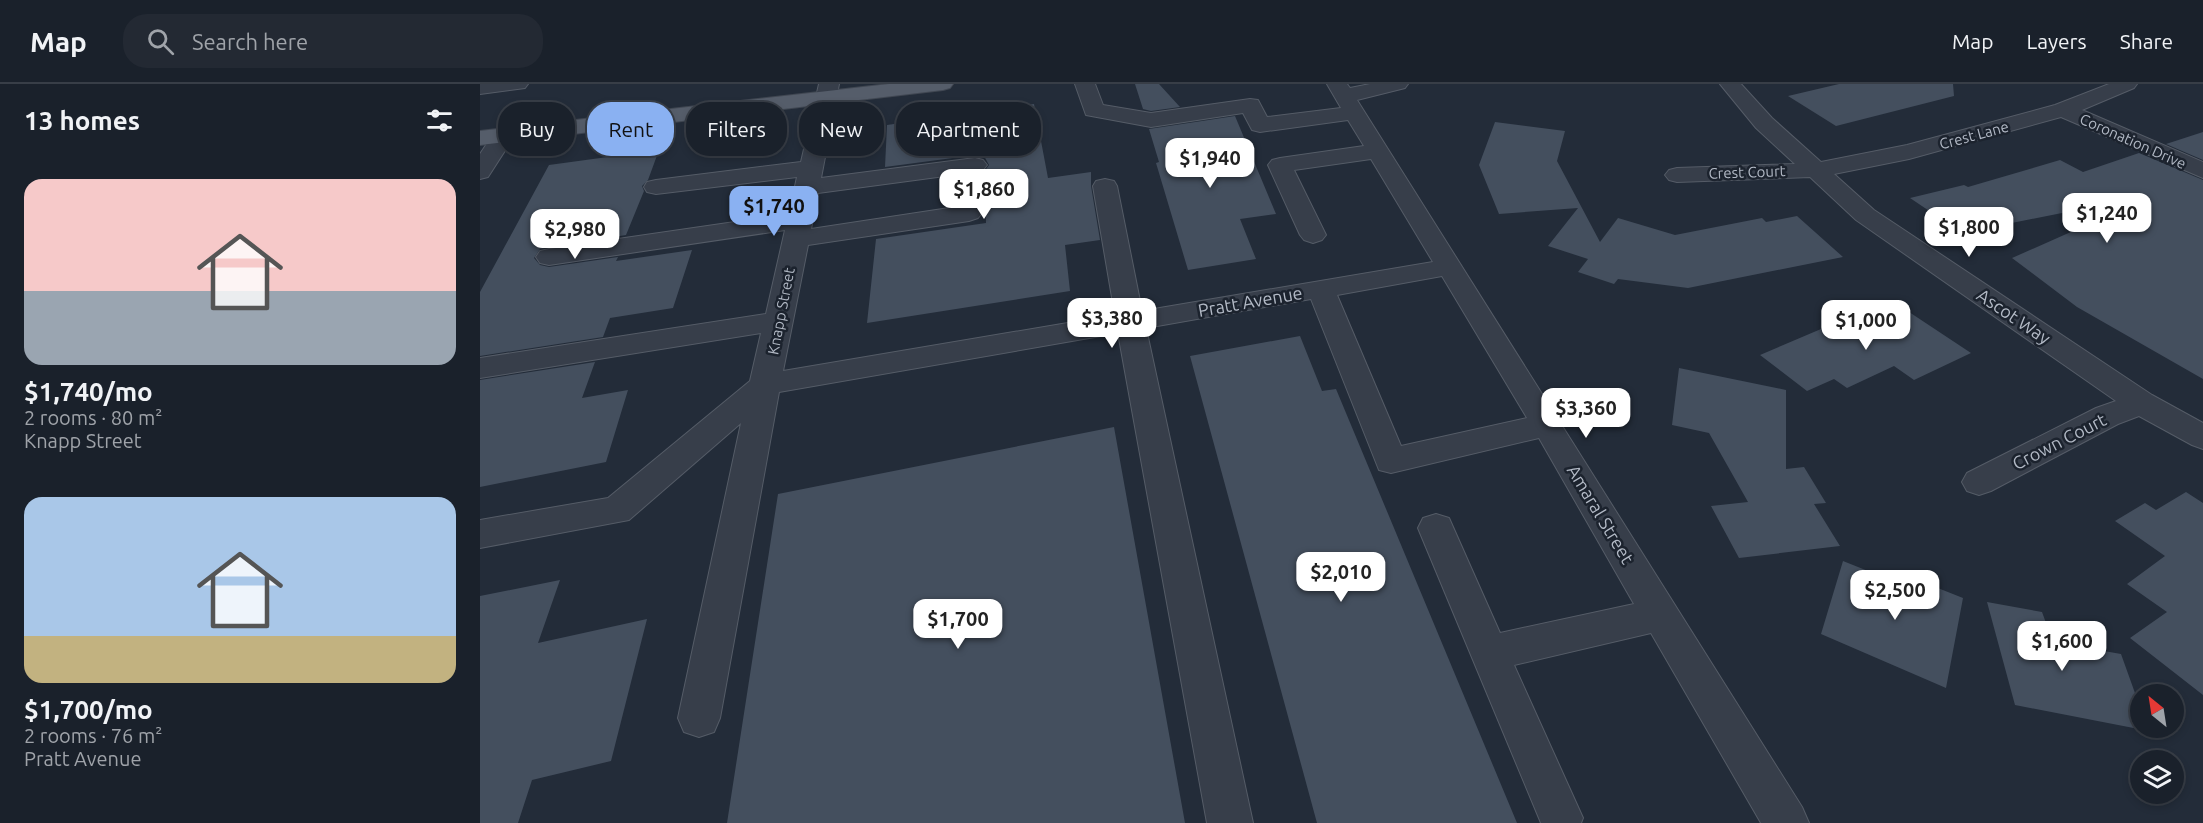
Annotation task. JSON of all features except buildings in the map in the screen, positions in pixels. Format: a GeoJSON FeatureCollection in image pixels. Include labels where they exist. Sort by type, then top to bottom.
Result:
{"type":"FeatureCollection","features":[{"type":"Feature","properties":{"kind":"main road"},"geometry":{"type":"LineString","coordinates":[[575,125],[827,91],[943,84]]}},
{"type":"Feature","properties":{"kind":"main road"},"geometry":{"type":"LineString","coordinates":[[480,138],[498,136]]}},
{"type":"Feature","properties":{"kind":"street"},"geometry":{"type":"LineString","coordinates":[[480,88],[518,84]]}},
{"type":"Feature","properties":{"kind":"street"},"geometry":{"type":"LineString","coordinates":[[1085,84],[1094,110],[1151,120],[1250,105],[1260,125],[1398,84]]}},
{"type":"Feature","properties":{"kind":"street","name":"Ascot Way"},"geometry":{"type":"LineString","coordinates":[[1730,84],[1764,123],[1865,214],[2141,403],[2203,437]]}},
{"type":"Feature","properties":{"kind":"street","name":"Crest Lane"},"geometry":{"type":"LineString","coordinates":[[1816,170],[1908,153],[2063,111],[2127,84]]}},
{"type":"Feature","properties":{"kind":"street","name":"Knapp Street"},"geometry":{"type":"LineString","coordinates":[[699,718],[750,455],[767,384],[827,91]]}},
{"type":"Feature","properties":{"kind":"street","name":"Amaral Street"},"geometry":{"type":"LineString","coordinates":[[1346,98],[1662,614],[1786,823]]}},
{"type":"Feature","properties":{"kind":"street","name":"Coronation Drive"},"geometry":{"type":"LineString","coordinates":[[2063,111],[2203,171]]}},
{"type":"Feature","properties":{"kind":"street"},"geometry":{"type":"LineString","coordinates":[[480,172],[498,144]]}},
{"type":"Feature","properties":{"kind":"street"},"geometry":{"type":"LineString","coordinates":[[1313,235],[1280,165],[1378,151]]}},
{"type":"Feature","properties":{"kind":"street"},"geometry":{"type":"LineString","coordinates":[[656,187],[975,165]]}},
{"type":"Feature","properties":{"kind":"street","name":"Crest Court"},"geometry":{"type":"LineString","coordinates":[[1677,175],[1816,170]]}},
{"type":"Feature","properties":{"kind":"street"},"geometry":{"type":"LineString","coordinates":[[1105,186],[1230,823]]}},
{"type":"Feature","properties":{"kind":"street"},"geometry":{"type":"LineString","coordinates":[[549,257],[969,213]]}},
{"type":"Feature","properties":{"kind":"street","name":"Pratt Avenue"},"geometry":{"type":"LineString","coordinates":[[767,384],[1450,267]]}},
{"type":"Feature","properties":{"kind":"street"},"geometry":{"type":"LineString","coordinates":[[1321,289],[1391,461],[1547,425]]}},
{"type":"Feature","properties":{"kind":"street"},"geometry":{"type":"LineString","coordinates":[[480,368],[779,321]]}},
{"type":"Feature","properties":{"kind":"street"},"geometry":{"type":"LineString","coordinates":[[480,534],[617,510],[767,384]]}},
{"type":"Feature","properties":{"kind":"street","name":"Crown Court"},"geometry":{"type":"LineString","coordinates":[[1979,482],[2107,416],[2141,403]]}},
{"type":"Feature","properties":{"kind":"street"},"geometry":{"type":"LineString","coordinates":[[1436,528],[1561,818]]}},
{"type":"Feature","properties":{"kind":"street"},"geometry":{"type":"LineString","coordinates":[[1489,653],[1662,614]]}}]}
